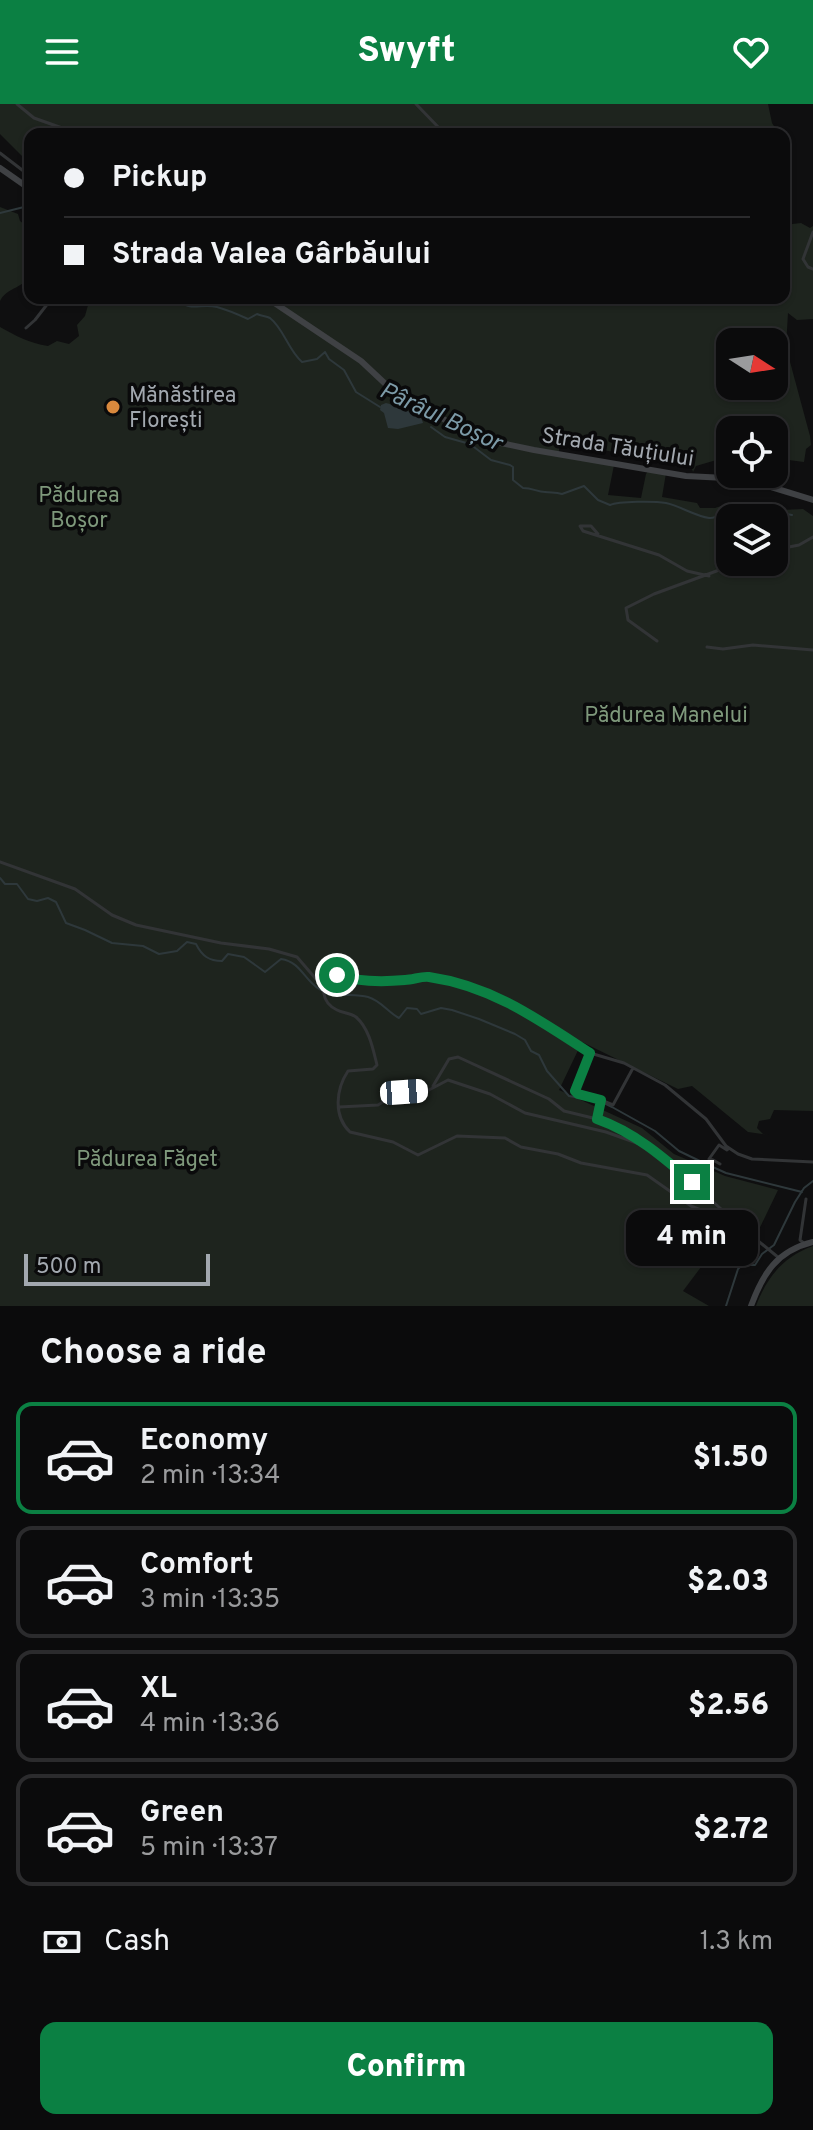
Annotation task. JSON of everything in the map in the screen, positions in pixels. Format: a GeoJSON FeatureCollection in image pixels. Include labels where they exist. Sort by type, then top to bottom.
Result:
{"type":"FeatureCollection","features":[{"type":"Feature","properties":{"kind":"main road"},"geometry":{"type":"LineString","coordinates":[[0,168],[24,185]]}},
{"type":"Feature","properties":{"kind":"main road","name":"Strada Tăuțiului"},"geometry":{"type":"LineString","coordinates":[[276,304],[332,340],[379,376],[409,406],[434,413],[456,427],[494,443],[686,476],[745,479],[813,500]]}},
{"type":"Feature","properties":{"kind":"main road"},"geometry":{"type":"LineString","coordinates":[[751,1306],[765,1273],[780,1259],[809,1243]]}},
{"type":"Feature","properties":{"kind":"street"},"geometry":{"type":"LineString","coordinates":[[17,104],[34,118],[62,128]]}},
{"type":"Feature","properties":{"kind":"street"},"geometry":{"type":"LineString","coordinates":[[416,104],[439,128]]}},
{"type":"Feature","properties":{"kind":"street"},"geometry":{"type":"LineString","coordinates":[[0,153],[24,171]]}},
{"type":"Feature","properties":{"kind":"street"},"geometry":{"type":"LineString","coordinates":[[813,232],[803,259],[813,269]]}},
{"type":"Feature","properties":{"kind":"street"},"geometry":{"type":"LineString","coordinates":[[26,328],[47,304]]}},
{"type":"Feature","properties":{"kind":"street"},"geometry":{"type":"LineString","coordinates":[[598,534],[618,544],[659,555],[687,571],[709,576]]}},
{"type":"Feature","properties":{"kind":"street"},"geometry":{"type":"LineString","coordinates":[[788,547],[813,537]]}},
{"type":"Feature","properties":{"kind":"street"},"geometry":{"type":"LineString","coordinates":[[657,641],[628,620],[626,608],[654,594],[716,573]]}},
{"type":"Feature","properties":{"kind":"street"},"geometry":{"type":"LineString","coordinates":[[707,647],[723,649],[753,645],[813,650]]}},
{"type":"Feature","properties":{"kind":"street"},"geometry":{"type":"LineString","coordinates":[[0,862],[75,889],[112,915],[136,925],[297,957],[322,989],[332,1008],[358,1019],[369,1038],[376,1061],[373,1069],[347,1072],[339,1093],[339,1107],[348,1131],[393,1142],[417,1155],[457,1136],[505,1138],[521,1147],[558,1154],[581,1163],[647,1175],[691,1206],[740,1226]]}},
{"type":"Feature","properties":{"kind":"street"},"geometry":{"type":"LineString","coordinates":[[322,989],[327,971],[354,980],[403,981],[428,977],[505,999],[590,1053],[633,1068],[673,1091],[706,1119],[730,1150]]}},
{"type":"Feature","properties":{"kind":"street"},"geometry":{"type":"LineString","coordinates":[[590,1053],[575,1091],[578,1094],[613,1105],[633,1068]]}},
{"type":"Feature","properties":{"kind":"street"},"geometry":{"type":"LineString","coordinates":[[430,1089],[449,1059],[458,1057],[549,1099],[564,1111],[621,1128],[670,1163],[780,1259]]}},
{"type":"Feature","properties":{"kind":"street"},"geometry":{"type":"LineString","coordinates":[[339,1107],[378,1105],[396,1094],[430,1089],[444,1080],[453,1081],[490,1094],[525,1113],[624,1137],[645,1146]]}},
{"type":"Feature","properties":{"kind":"street"},"geometry":{"type":"LineString","coordinates":[[597,1119],[601,1101]]}},
{"type":"Feature","properties":{"kind":"street"},"geometry":{"type":"LineString","coordinates":[[720,1164],[710,1165],[709,1159],[719,1145],[752,1159],[813,1162]]}},
{"type":"Feature","properties":{"kind":"street"},"geometry":{"type":"LineString","coordinates":[[806,1199],[800,1240],[809,1243]]}},
{"type":"Feature","properties":{"kind":"green space"},"geometry":{"type":"Polygon","coordinates":[[[0,104],[768,104],[775,128],[24,128],[24,158],[0,134],[0,104]]]}},
{"type":"Feature","properties":{"kind":"green space"},"geometry":{"type":"Polygon","coordinates":[[[0,207],[18,214],[24,224],[24,282],[0,301],[0,207]]]}},
{"type":"Feature","properties":{"kind":"green space"},"geometry":{"type":"Polygon","coordinates":[[[790,224],[813,226],[813,319],[797,320],[788,313],[787,328],[716,328],[716,400],[788,400],[788,354],[810,436],[811,445],[806,449],[804,462],[788,460],[788,416],[716,416],[716,460],[696,466],[693,472],[691,466],[675,462],[566,444],[560,445],[558,455],[614,465],[608,495],[641,498],[649,470],[666,473],[662,497],[697,503],[700,508],[716,508],[716,576],[788,576],[788,510],[803,509],[813,516],[813,1111],[774,1110],[770,1119],[759,1121],[757,1128],[763,1134],[770,1135],[748,1132],[692,1086],[678,1089],[582,1042],[559,1090],[642,1128],[674,1154],[725,1176],[778,1190],[753,1242],[704,1263],[683,1291],[709,1306],[0,1306],[0,327],[23,339],[48,346],[57,341],[69,344],[79,336],[77,325],[85,316],[88,304],[790,304],[790,224]]]}},
{"type":"Feature","properties":{"kind":"green space"},"geometry":{"type":"Polygon","coordinates":[[[813,1246],[813,1306],[756,1306],[777,1269],[813,1246]]]}},
{"type":"Feature","properties":{"kind":"shaded area"},"geometry":{"type":"Polygon","coordinates":[[[386,403],[421,417],[423,423],[398,429],[388,428],[384,413],[380,410],[381,405],[386,403]]]}},
{"type":"Feature","properties":{"kind":"waterway","name":"Pârâul Boșor"},"geometry":{"type":"LineString","coordinates":[[0,213],[24,207]]}},
{"type":"Feature","properties":{"kind":"waterway","name":"Pârâul Boșor"},"geometry":{"type":"LineString","coordinates":[[184,304],[217,307],[248,319],[257,314],[270,318],[302,362],[317,359],[325,352],[344,370],[356,392],[380,407]]}},
{"type":"Feature","properties":{"kind":"waterway","name":"Pârâul Boșor"},"geometry":{"type":"LineString","coordinates":[[431,427],[445,437],[470,444],[491,460],[510,465],[513,467],[513,480],[523,488],[562,494],[584,486],[598,500],[610,505],[666,503],[709,518],[732,510],[743,514],[764,510],[792,515]]}},
{"type":"Feature","properties":{"kind":"waterway"},"geometry":{"type":"LineString","coordinates":[[0,878],[5,884],[17,884],[28,899],[37,901],[48,898],[56,902],[66,923],[112,943],[143,946],[159,954],[177,951],[187,942],[196,944],[210,959],[222,961],[228,954],[244,957],[265,972],[281,959],[298,967],[325,992],[368,997],[399,1018],[407,1008],[417,1009],[421,1014],[441,1008],[479,1019],[525,1040],[569,1096],[602,1102],[655,1131],[679,1151],[726,1173],[802,1192]]}},
{"type":"Feature","properties":{"kind":"waterway"},"geometry":{"type":"LineString","coordinates":[[726,1306],[738,1269],[742,1265],[755,1265],[762,1254],[774,1245],[795,1202],[813,1181]]}},
{"type":"Feature","properties":{"kind":"place","name":"Mănăstirea Florești"},"geometry":{"type":"Point","coordinates":[113,407]}},
{"type":"Feature","properties":{"kind":"route"},"geometry":{"type":"LineString","coordinates":[[337,975],[354,980],[403,981],[428,977],[477,989],[522,1008],[590,1053],[575,1091],[601,1100],[597,1119],[641,1140],[692,1182]]}},
{"type":"Feature","properties":{"kind":"park label","name":"Pădurea Boșor"},"geometry":{"type":"Point","coordinates":[79,506]}},
{"type":"Feature","properties":{"kind":"park label","name":"Pădurea Manelui"},"geometry":{"type":"Point","coordinates":[666,714]}},
{"type":"Feature","properties":{"kind":"park label","name":"Pădurea Făget"},"geometry":{"type":"Point","coordinates":[147,1158]}}]}
